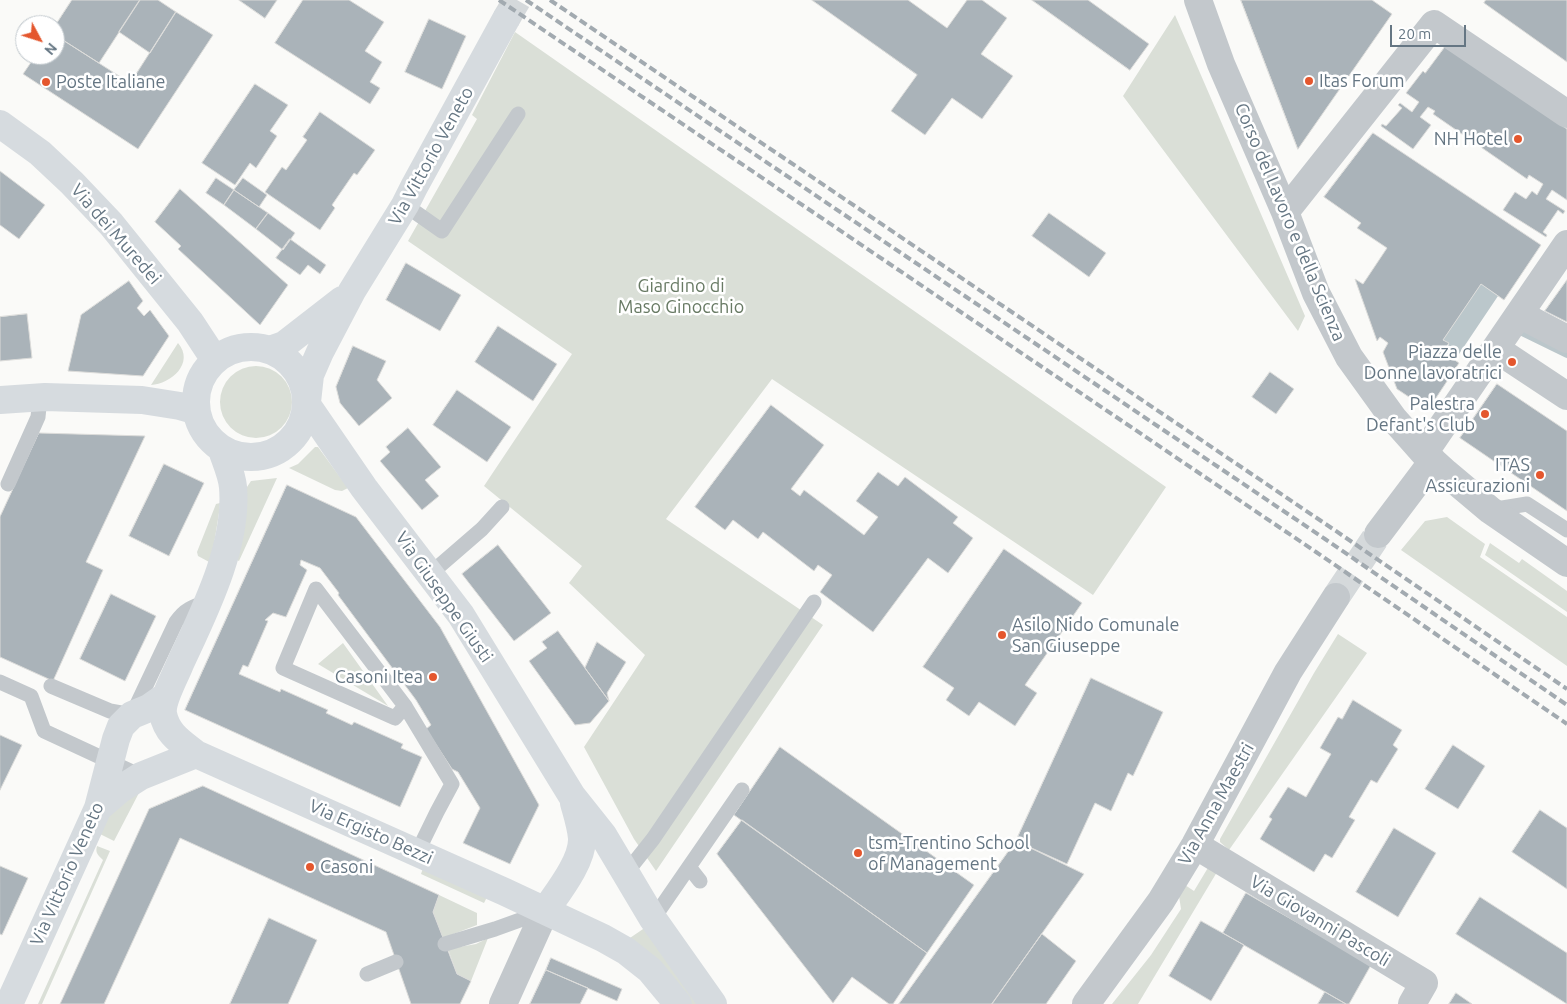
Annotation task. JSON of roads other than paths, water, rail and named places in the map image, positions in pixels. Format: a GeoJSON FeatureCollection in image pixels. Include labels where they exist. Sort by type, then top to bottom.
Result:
{"type":"FeatureCollection","features":[{"type":"Feature","properties":{"kind":"street","name":"Corso del Lavoro e della Scienza"},"geometry":{"type":"LineString","coordinates":[[1198,0],[1221,64],[1285,212],[1316,293],[1349,357],[1393,418],[1428,456],[1490,510],[1567,563]]}},
{"type":"Feature","properties":{"kind":"street","name":"Via Vittorio Veneto"},"geometry":{"type":"LineString","coordinates":[[307,403],[310,375],[352,291],[405,205],[506,19]]}},
{"type":"Feature","properties":{"kind":"street"},"geometry":{"type":"LineString","coordinates":[[1285,212],[1434,24],[1567,114]]}},
{"type":"Feature","properties":{"kind":"street","name":"Via dei Muredei"},"geometry":{"type":"LineString","coordinates":[[0,124],[40,153],[111,224],[190,322],[215,360]]}},
{"type":"Feature","properties":{"kind":"street"},"geometry":{"type":"LineString","coordinates":[[1378,534],[1496,349],[1567,244]]}},
{"type":"Feature","properties":{"kind":"street","name":"Via Vittorio Veneto"},"geometry":{"type":"LineString","coordinates":[[270,350],[284,346],[352,291]]}},
{"type":"Feature","properties":{"kind":"street"},"geometry":{"type":"LineString","coordinates":[[1519,314],[1567,339]]}},
{"type":"Feature","properties":{"kind":"street"},"geometry":{"type":"LineString","coordinates":[[256,347],[270,350],[292,364],[302,382],[307,403],[305,417],[300,429],[279,451],[265,456],[250,458],[222,450],[210,440],[201,427],[194,410],[194,397],[202,377],[215,360],[228,352],[256,347]]}},
{"type":"Feature","properties":{"kind":"street"},"geometry":{"type":"LineString","coordinates":[[1496,349],[1567,396]]}},
{"type":"Feature","properties":{"kind":"street"},"geometry":{"type":"LineString","coordinates":[[0,400],[40,397],[142,400],[194,410]]}},
{"type":"Feature","properties":{"kind":"street","name":"Via Giuseppe Giusti"},"geometry":{"type":"LineString","coordinates":[[307,403],[364,488],[461,615],[572,796],[603,835],[653,919],[713,1004]]}},
{"type":"Feature","properties":{"kind":"street"},"geometry":{"type":"LineString","coordinates":[[166,696],[219,574],[229,534],[233,484],[222,450]]}},
{"type":"Feature","properties":{"kind":"street","name":"Via Anna Maestri"},"geometry":{"type":"LineString","coordinates":[[1086,1004],[1161,901],[1196,845],[1288,672],[1336,597]]}},
{"type":"Feature","properties":{"kind":"street","name":"Via Vittorio Veneto"},"geometry":{"type":"LineString","coordinates":[[9,1004],[98,808],[116,739],[122,726],[132,715],[149,708],[166,696]]}},
{"type":"Feature","properties":{"kind":"street","name":"Via Ergisto Bezzi"},"geometry":{"type":"LineString","coordinates":[[166,696],[163,713],[169,732],[196,754],[545,911]]}},
{"type":"Feature","properties":{"kind":"street"},"geometry":{"type":"LineString","coordinates":[[98,808],[118,790],[142,776],[196,754]]}},
{"type":"Feature","properties":{"kind":"street","name":"Via Giuseppe Giusti"},"geometry":{"type":"LineString","coordinates":[[545,911],[568,875],[580,851],[582,839],[580,825],[572,796]]}},
{"type":"Feature","properties":{"kind":"street","name":"Via Giovanni Pascoli"},"geometry":{"type":"LineString","coordinates":[[1196,845],[1424,983],[1412,1004]]}},
{"type":"Feature","properties":{"kind":"street"},"geometry":{"type":"LineString","coordinates":[[503,1004],[545,911],[626,951],[650,970],[678,1004]]}},
{"type":"Feature","properties":{"kind":"lane"},"geometry":{"type":"LineString","coordinates":[[405,205],[442,231],[518,114]]}},
{"type":"Feature","properties":{"kind":"lane"},"geometry":{"type":"LineString","coordinates":[[8,484],[38,417],[40,397]]}},
{"type":"Feature","properties":{"kind":"lane"},"geometry":{"type":"LineString","coordinates":[[1490,510],[1527,504],[1567,530]]}},
{"type":"Feature","properties":{"kind":"lane"},"geometry":{"type":"LineString","coordinates":[[430,574],[482,529],[502,507]]}},
{"type":"Feature","properties":{"kind":"lane"},"geometry":{"type":"LineString","coordinates":[[405,706],[395,718],[283,668],[316,589],[405,706],[452,784],[417,853]]}},
{"type":"Feature","properties":{"kind":"lane"},"geometry":{"type":"LineString","coordinates":[[51,686],[110,711],[132,715],[181,614],[189,608],[208,602]]}},
{"type":"Feature","properties":{"kind":"lane"},"geometry":{"type":"LineString","coordinates":[[626,873],[653,839],[814,602]]}},
{"type":"Feature","properties":{"kind":"lane"},"geometry":{"type":"LineString","coordinates":[[0,682],[31,696],[44,731],[142,776]]}},
{"type":"Feature","properties":{"kind":"lane"},"geometry":{"type":"LineString","coordinates":[[653,919],[742,790]]}},
{"type":"Feature","properties":{"kind":"lane"},"geometry":{"type":"LineString","coordinates":[[689,867],[700,881]]}},
{"type":"Feature","properties":{"kind":"lane"},"geometry":{"type":"LineString","coordinates":[[445,944],[545,911]]}},
{"type":"Feature","properties":{"kind":"lane"},"geometry":{"type":"LineString","coordinates":[[367,974],[396,962]]}},
{"type":"Feature","properties":{"kind":"waterway"},"geometry":{"type":"LineString","coordinates":[[1522,332],[1567,354]]}},
{"type":"Feature","properties":{"kind":"tunnel"},"geometry":{"type":"LineString","coordinates":[[506,19],[517,0]]}},
{"type":"Feature","properties":{"kind":"tunnel"},"geometry":{"type":"LineString","coordinates":[[1336,597],[1378,534]]}},
{"type":"Feature","properties":{"kind":"railway"},"geometry":{"type":"LineString","coordinates":[[499,0],[1316,552],[1567,724]]}},
{"type":"Feature","properties":{"kind":"railway"},"geometry":{"type":"LineString","coordinates":[[526,0],[1325,539],[1567,705]]}},
{"type":"Feature","properties":{"kind":"railway"},"geometry":{"type":"LineString","coordinates":[[550,0],[1567,689]]}},
{"type":"Feature","properties":{"kind":"place","name":"Itas Forum"},"geometry":{"type":"Point","coordinates":[1309,81]}},
{"type":"Feature","properties":{"kind":"place","name":"Poste Italiane"},"geometry":{"type":"Point","coordinates":[46,82]}},
{"type":"Feature","properties":{"kind":"place","name":"NH Hotel"},"geometry":{"type":"Point","coordinates":[1518,139]}},
{"type":"Feature","properties":{"kind":"place","name":"Piazza delle Donne lavoratrici"},"geometry":{"type":"Point","coordinates":[1512,362]}},
{"type":"Feature","properties":{"kind":"place","name":"Palestra Defant's Club"},"geometry":{"type":"Point","coordinates":[1485,414]}},
{"type":"Feature","properties":{"kind":"place","name":"ITAS Assicurazioni"},"geometry":{"type":"Point","coordinates":[1540,475]}},
{"type":"Feature","properties":{"kind":"place","name":"Asilo Nido Comunale San Giuseppe"},"geometry":{"type":"Point","coordinates":[1002,635]}},
{"type":"Feature","properties":{"kind":"place","name":"Casoni Itea"},"geometry":{"type":"Point","coordinates":[433,677]}},
{"type":"Feature","properties":{"kind":"place","name":"tsm-Trentino School of Management"},"geometry":{"type":"Point","coordinates":[858,853]}},
{"type":"Feature","properties":{"kind":"place","name":"Casoni"},"geometry":{"type":"Point","coordinates":[310,867]}},
{"type":"Feature","properties":{"kind":"park label","name":"Giardino di Maso Ginocchio"},"geometry":{"type":"Point","coordinates":[681,296]}}]}
